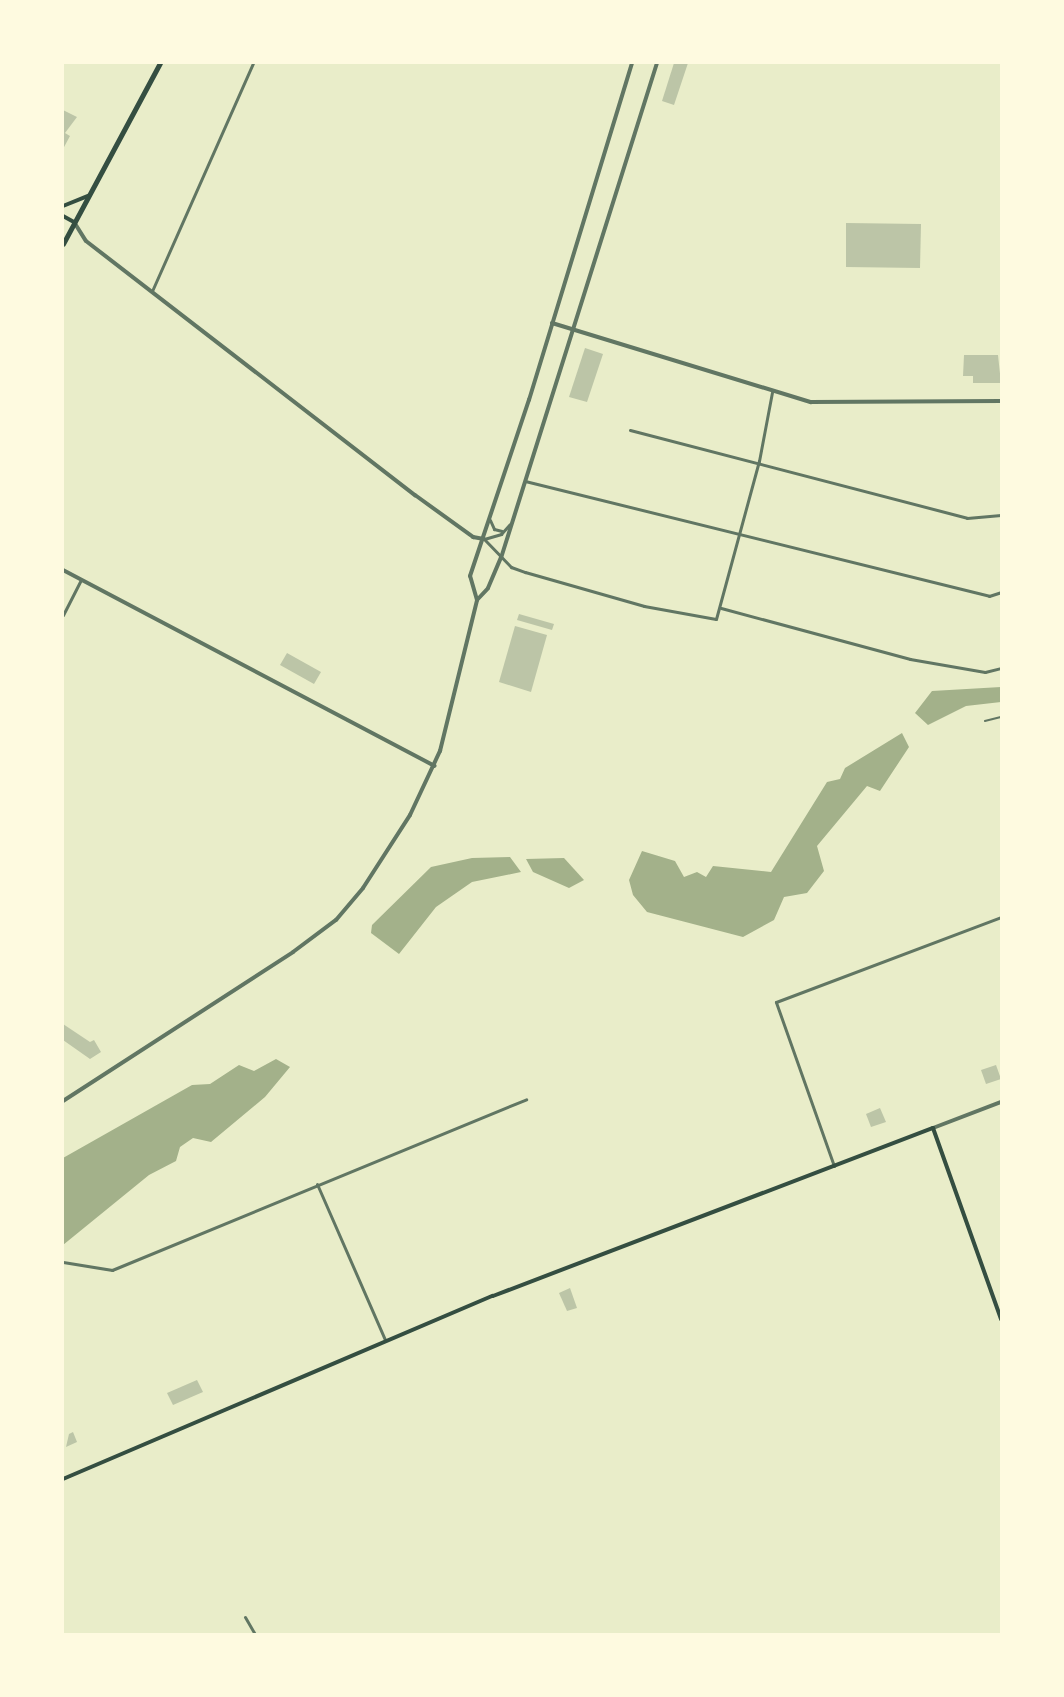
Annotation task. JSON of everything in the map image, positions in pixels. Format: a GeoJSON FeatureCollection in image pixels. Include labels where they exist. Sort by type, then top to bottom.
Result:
{"type":"FeatureCollection","features":[{"type":"Feature","properties":{"kind":"main road"},"geometry":{"type":"LineString","coordinates":[[63,244],[160,63]]}},
{"type":"Feature","properties":{"kind":"main road"},"geometry":{"type":"LineString","coordinates":[[63,206],[89,195]]}},
{"type":"Feature","properties":{"kind":"main road"},"geometry":{"type":"LineString","coordinates":[[63,216],[74,222]]}},
{"type":"Feature","properties":{"kind":"main road"},"geometry":{"type":"LineString","coordinates":[[63,1479],[385,1340],[933,1128],[1001,1319]]}},
{"type":"Feature","properties":{"kind":"street"},"geometry":{"type":"LineString","coordinates":[[152,291],[254,63]]}},
{"type":"Feature","properties":{"kind":"street"},"geometry":{"type":"LineString","coordinates":[[477,600],[470,576],[490,520],[632,63]]}},
{"type":"Feature","properties":{"kind":"street"},"geometry":{"type":"LineString","coordinates":[[63,1101],[293,952],[336,920],[363,888],[410,815],[434,766],[477,600],[488,588],[501,558],[657,63]]}},
{"type":"Feature","properties":{"kind":"street"},"geometry":{"type":"LineString","coordinates":[[74,222],[86,241],[415,495],[473,537],[484,539],[507,528],[512,522]]}},
{"type":"Feature","properties":{"kind":"street"},"geometry":{"type":"LineString","coordinates":[[552,323],[772,392],[811,402],[1001,401]]}},
{"type":"Feature","properties":{"kind":"street"},"geometry":{"type":"LineString","coordinates":[[484,539],[501,558],[525,572],[644,606],[716,619],[721,608],[759,461],[772,392]]}},
{"type":"Feature","properties":{"kind":"street"},"geometry":{"type":"LineString","coordinates":[[630,429],[759,461],[967,518],[1001,514]]}},
{"type":"Feature","properties":{"kind":"street"},"geometry":{"type":"LineString","coordinates":[[525,481],[989,596],[1001,592]]}},
{"type":"Feature","properties":{"kind":"street"},"geometry":{"type":"LineString","coordinates":[[490,520],[498,531],[507,528]]}},
{"type":"Feature","properties":{"kind":"street"},"geometry":{"type":"LineString","coordinates":[[63,570],[434,766]]}},
{"type":"Feature","properties":{"kind":"street"},"geometry":{"type":"LineString","coordinates":[[63,615],[81,580]]}},
{"type":"Feature","properties":{"kind":"street"},"geometry":{"type":"LineString","coordinates":[[721,608],[910,659],[985,672],[1001,668]]}},
{"type":"Feature","properties":{"kind":"street"},"geometry":{"type":"LineString","coordinates":[[834,1166],[776,1002],[1001,917]]}},
{"type":"Feature","properties":{"kind":"street"},"geometry":{"type":"LineString","coordinates":[[63,1262],[112,1270],[526,1099]]}},
{"type":"Feature","properties":{"kind":"street"},"geometry":{"type":"LineString","coordinates":[[933,1128],[1001,1102]]}},
{"type":"Feature","properties":{"kind":"street"},"geometry":{"type":"LineString","coordinates":[[317,1184],[385,1340]]}},
{"type":"Feature","properties":{"kind":"street"},"geometry":{"type":"LineString","coordinates":[[245,1617],[255,1634]]}},
{"type":"Feature","properties":{"kind":"lane"},"geometry":{"type":"LineString","coordinates":[[985,721],[1001,717]]}},
{"type":"Feature","properties":{"kind":"shaded area"},"geometry":{"type":"Polygon","coordinates":[[[1001,687],[1001,702],[966,706],[928,725],[915,713],[932,691],[1001,687]]]}},
{"type":"Feature","properties":{"kind":"shaded area"},"geometry":{"type":"Polygon","coordinates":[[[902,733],[909,747],[880,791],[867,786],[817,846],[824,871],[807,893],[784,897],[774,920],[743,937],[647,912],[633,895],[629,880],[642,851],[675,861],[684,877],[697,872],[706,877],[713,866],[771,872],[827,782],[840,779],[845,768],[902,733]]]}},
{"type":"Feature","properties":{"kind":"shaded area"},"geometry":{"type":"Polygon","coordinates":[[[510,857],[521,872],[472,882],[436,907],[399,954],[371,933],[372,925],[431,867],[472,858],[510,857]]]}},
{"type":"Feature","properties":{"kind":"shaded area"},"geometry":{"type":"Polygon","coordinates":[[[564,858],[584,880],[569,888],[533,872],[526,859],[564,858]]]}},
{"type":"Feature","properties":{"kind":"shaded area"},"geometry":{"type":"Polygon","coordinates":[[[276,1059],[290,1067],[265,1097],[211,1142],[193,1138],[180,1147],[176,1161],[149,1175],[63,1245],[63,1158],[192,1085],[210,1084],[239,1065],[254,1071],[276,1059]]]}},
{"type":"Feature","properties":{"kind":"building"},"geometry":{"type":"Polygon","coordinates":[[[674,63],[688,63],[674,105],[662,101],[674,63]]]}},
{"type":"Feature","properties":{"kind":"building"},"geometry":{"type":"Polygon","coordinates":[[[63,110],[77,117],[65,133],[70,136],[63,149],[63,110]]]}},
{"type":"Feature","properties":{"kind":"building"},"geometry":{"type":"Polygon","coordinates":[[[846,223],[921,224],[920,268],[846,267],[846,223]]]}},
{"type":"Feature","properties":{"kind":"building"},"geometry":{"type":"Polygon","coordinates":[[[585,348],[603,354],[587,402],[569,397],[585,348]]]}},
{"type":"Feature","properties":{"kind":"building"},"geometry":{"type":"Polygon","coordinates":[[[964,355],[998,355],[1001,383],[973,383],[973,376],[963,376],[964,355]]]}},
{"type":"Feature","properties":{"kind":"building"},"geometry":{"type":"Polygon","coordinates":[[[519,614],[554,624],[552,630],[517,620],[519,614]]]}},
{"type":"Feature","properties":{"kind":"building"},"geometry":{"type":"Polygon","coordinates":[[[515,626],[547,635],[531,692],[499,682],[515,626]]]}},
{"type":"Feature","properties":{"kind":"building"},"geometry":{"type":"Polygon","coordinates":[[[287,653],[321,672],[314,684],[280,665],[287,653]]]}},
{"type":"Feature","properties":{"kind":"building"},"geometry":{"type":"Polygon","coordinates":[[[63,1024],[90,1042],[94,1040],[101,1052],[90,1059],[63,1040],[63,1024]]]}},
{"type":"Feature","properties":{"kind":"building"},"geometry":{"type":"Polygon","coordinates":[[[996,1065],[1001,1079],[986,1084],[981,1070],[996,1065]]]}},
{"type":"Feature","properties":{"kind":"building"},"geometry":{"type":"Polygon","coordinates":[[[880,1108],[886,1122],[871,1127],[866,1114],[880,1108]]]}},
{"type":"Feature","properties":{"kind":"building"},"geometry":{"type":"Polygon","coordinates":[[[570,1288],[577,1308],[567,1311],[559,1293],[570,1288]]]}},
{"type":"Feature","properties":{"kind":"building"},"geometry":{"type":"Polygon","coordinates":[[[197,1380],[203,1392],[173,1405],[167,1393],[197,1380]]]}},
{"type":"Feature","properties":{"kind":"building"},"geometry":{"type":"Polygon","coordinates":[[[73,1432],[77,1442],[66,1447],[69,1434],[73,1432]]]}}]}
